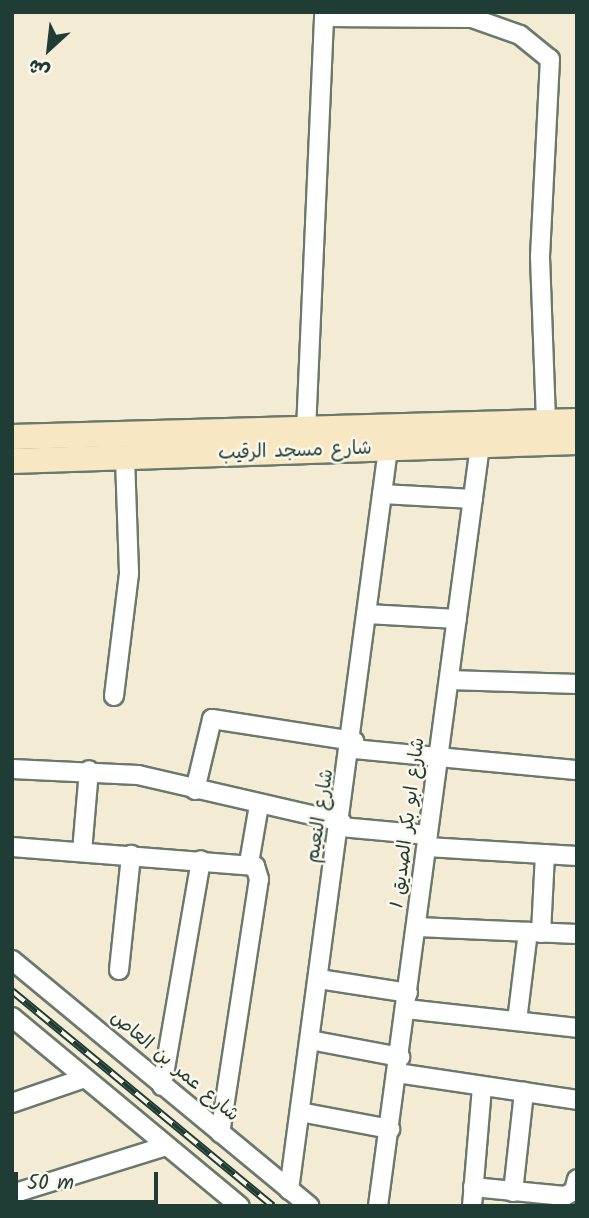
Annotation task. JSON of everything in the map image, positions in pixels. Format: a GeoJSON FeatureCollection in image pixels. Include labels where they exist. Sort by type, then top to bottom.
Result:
{"type":"FeatureCollection","features":[{"type":"Feature","properties":{"kind":"main road","name":"شارع مسجد الرقيب"},"geometry":{"type":"LineString","coordinates":[[12,437],[577,421]]}},
{"type":"Feature","properties":{"kind":"main road","name":"شارع مسجد الرقيب"},"geometry":{"type":"LineString","coordinates":[[12,461],[577,442]]}},
{"type":"Feature","properties":{"kind":"street"},"geometry":{"type":"LineString","coordinates":[[306,430],[324,14],[472,18],[520,35],[550,59],[540,257],[546,423]]}},
{"type":"Feature","properties":{"kind":"street","name":"شارع ابو بكر الصديق 1"},"geometry":{"type":"LineString","coordinates":[[378,1206],[480,446]]}},
{"type":"Feature","properties":{"kind":"street","name":"شارع النعيم"},"geometry":{"type":"LineString","coordinates":[[289,1189],[353,745],[388,449]]}},
{"type":"Feature","properties":{"kind":"street"},"geometry":{"type":"LineString","coordinates":[[114,696],[129,573],[125,457]]}},
{"type":"Feature","properties":{"kind":"street"},"geometry":{"type":"LineString","coordinates":[[382,494],[472,499]]}},
{"type":"Feature","properties":{"kind":"street"},"geometry":{"type":"LineString","coordinates":[[367,614],[457,619]]}},
{"type":"Feature","properties":{"kind":"street"},"geometry":{"type":"LineString","coordinates":[[449,680],[577,684]]}},
{"type":"Feature","properties":{"kind":"street"},"geometry":{"type":"LineString","coordinates":[[195,790],[212,719],[438,759],[577,770]]}},
{"type":"Feature","properties":{"kind":"street"},"geometry":{"type":"LineString","coordinates":[[12,769],[89,769],[195,790],[341,825],[428,841],[577,856]]}},
{"type":"Feature","properties":{"kind":"street"},"geometry":{"type":"LineString","coordinates":[[82,852],[89,769]]}},
{"type":"Feature","properties":{"kind":"street"},"geometry":{"type":"LineString","coordinates":[[220,1133],[259,879],[249,863],[259,805]]}},
{"type":"Feature","properties":{"kind":"street"},"geometry":{"type":"LineString","coordinates":[[12,847],[249,863]]}},
{"type":"Feature","properties":{"kind":"street"},"geometry":{"type":"LineString","coordinates":[[517,1021],[545,854]]}},
{"type":"Feature","properties":{"kind":"street"},"geometry":{"type":"LineString","coordinates":[[119,970],[131,855]]}},
{"type":"Feature","properties":{"kind":"street"},"geometry":{"type":"LineString","coordinates":[[162,1086],[201,860]]}},
{"type":"Feature","properties":{"kind":"street"},"geometry":{"type":"LineString","coordinates":[[416,927],[577,934]]}},
{"type":"Feature","properties":{"kind":"street","name":"شارع عمر بن العاص"},"geometry":{"type":"LineString","coordinates":[[12,960],[309,1206]]}},
{"type":"Feature","properties":{"kind":"street"},"geometry":{"type":"LineString","coordinates":[[319,979],[407,1001],[517,1021],[577,1028]]}},
{"type":"Feature","properties":{"kind":"street"},"geometry":{"type":"LineString","coordinates":[[12,1017],[240,1206]]}},
{"type":"Feature","properties":{"kind":"street"},"geometry":{"type":"LineString","coordinates":[[310,1040],[482,1086],[577,1100]]}},
{"type":"Feature","properties":{"kind":"street"},"geometry":{"type":"LineString","coordinates":[[12,1103],[85,1078]]}},
{"type":"Feature","properties":{"kind":"street"},"geometry":{"type":"LineString","coordinates":[[472,1206],[482,1086]]}},
{"type":"Feature","properties":{"kind":"street"},"geometry":{"type":"LineString","coordinates":[[513,1192],[524,1092]]}},
{"type":"Feature","properties":{"kind":"street"},"geometry":{"type":"LineString","coordinates":[[300,1112],[390,1129]]}},
{"type":"Feature","properties":{"kind":"street"},"geometry":{"type":"LineString","coordinates":[[12,1194],[166,1146]]}},
{"type":"Feature","properties":{"kind":"street"},"geometry":{"type":"LineString","coordinates":[[474,1187],[546,1200],[570,1196],[577,1179]]}},
{"type":"Feature","properties":{"kind":"railway"},"geometry":{"type":"LineString","coordinates":[[12,991],[273,1206]]}}]}
